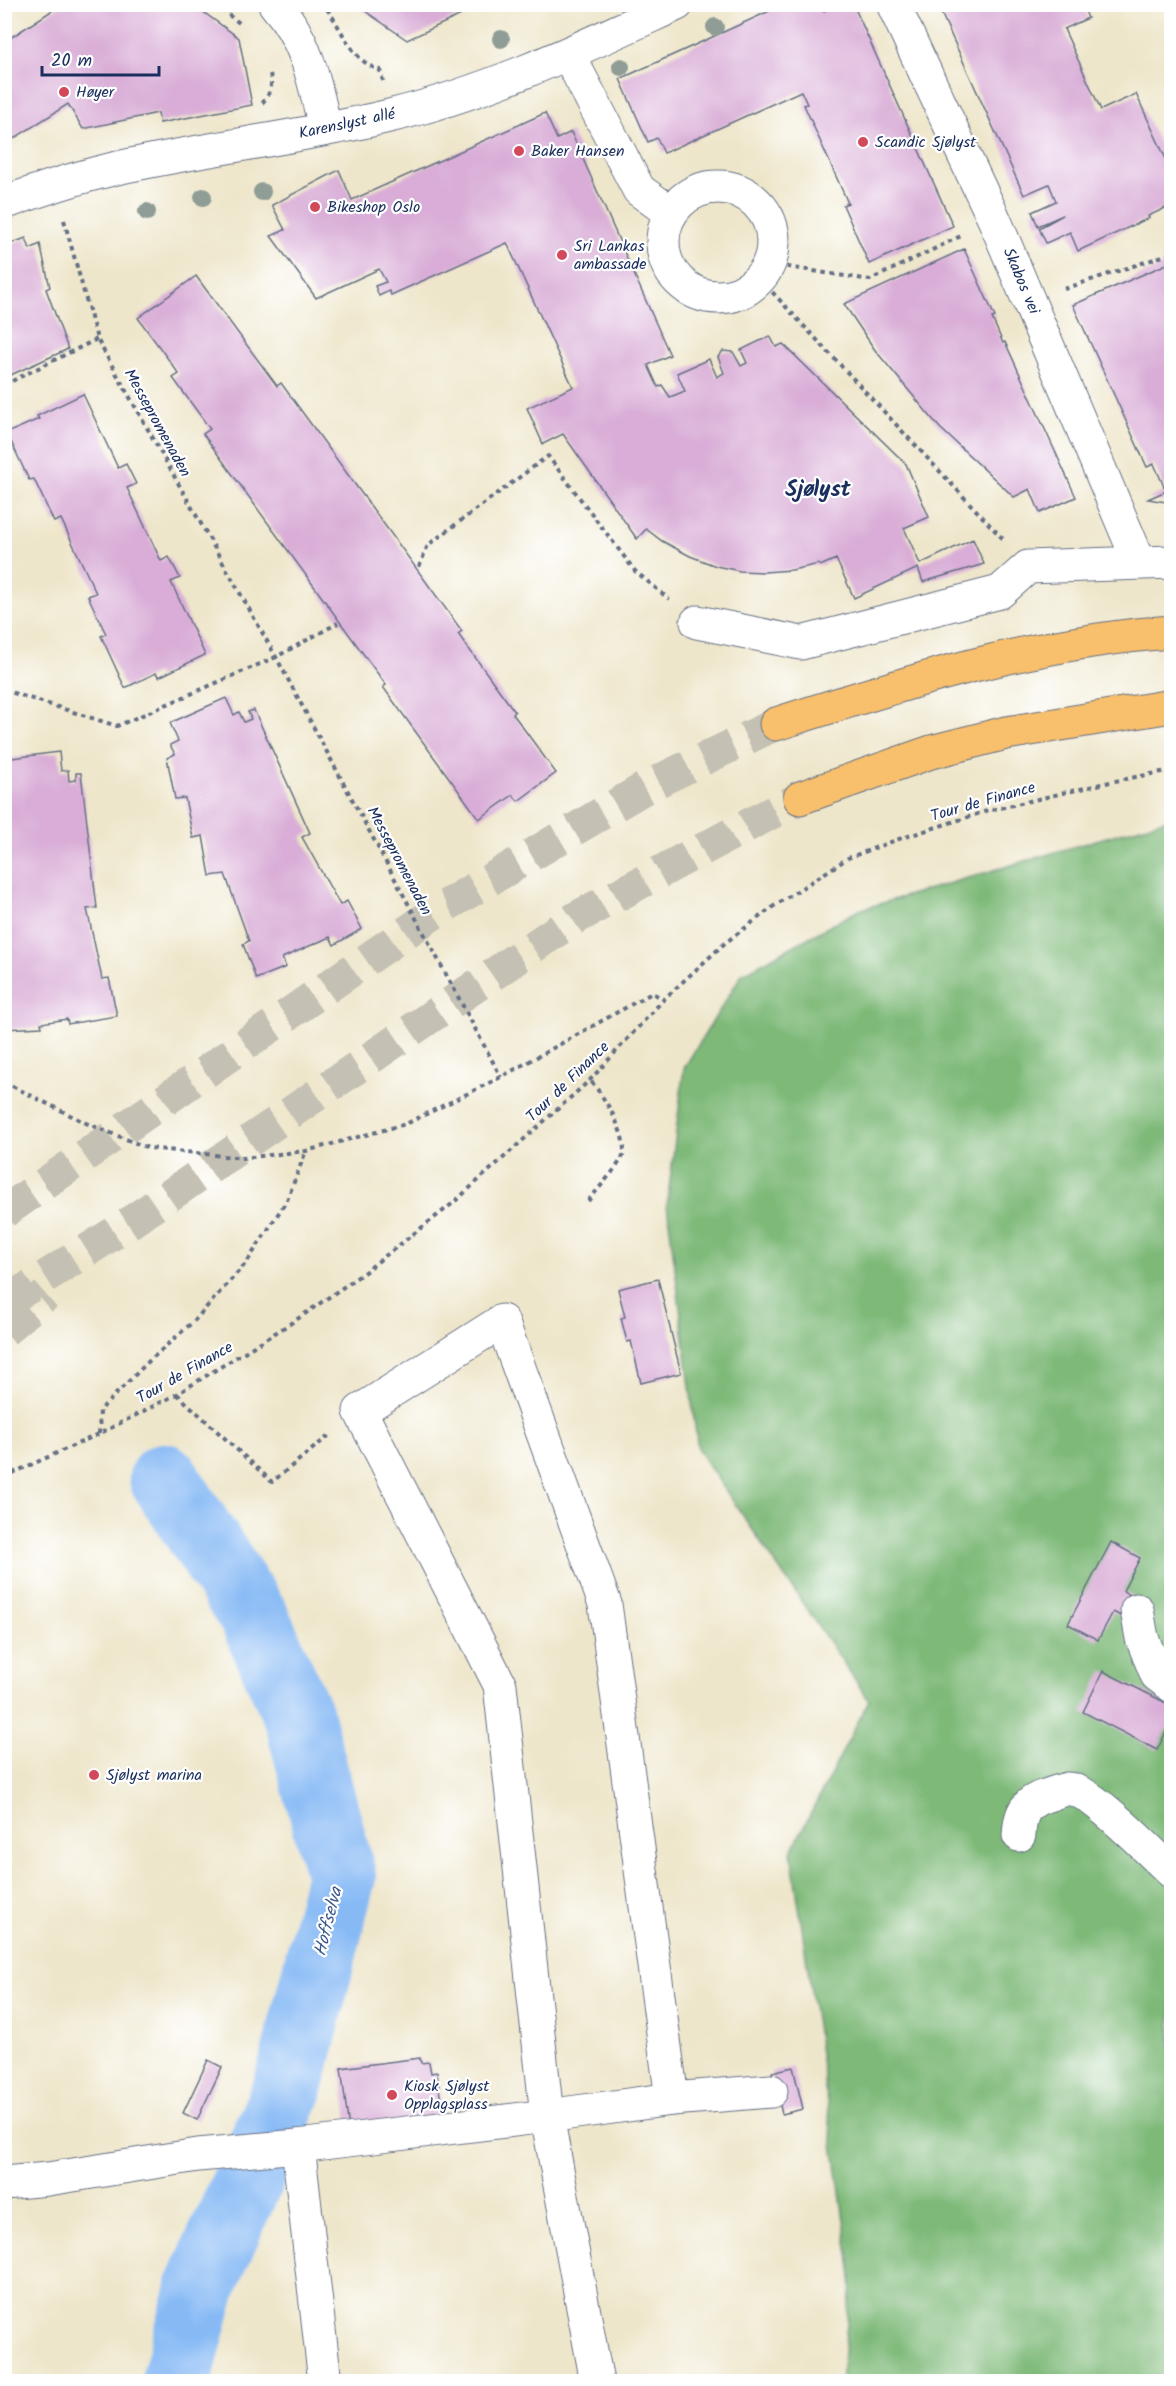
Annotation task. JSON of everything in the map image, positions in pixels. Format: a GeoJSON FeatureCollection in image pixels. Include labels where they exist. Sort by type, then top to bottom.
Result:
{"type":"FeatureCollection","features":[{"type":"Feature","properties":{"kind":"highway"},"geometry":{"type":"LineString","coordinates":[[776,724],[911,681],[989,661],[1079,643],[1172,632]]}},
{"type":"Feature","properties":{"kind":"highway"},"geometry":{"type":"LineString","coordinates":[[800,798],[931,752],[1006,734],[1172,706]]}},
{"type":"Feature","properties":{"kind":"street"},"geometry":{"type":"LineString","coordinates":[[275,4],[288,19],[300,40],[312,72],[325,129]]}},
{"type":"Feature","properties":{"kind":"street","name":"Karenslyst allé"},"geometry":{"type":"LineString","coordinates":[[4,203],[55,185],[125,166],[390,116],[478,90],[568,54],[677,4]]}},
{"type":"Feature","properties":{"kind":"street","name":"Skabos vei"},"geometry":{"type":"LineString","coordinates":[[892,4],[995,221],[1139,562]]}},
{"type":"Feature","properties":{"kind":"street"},"geometry":{"type":"LineString","coordinates":[[568,54],[639,190],[671,213]]}},
{"type":"Feature","properties":{"kind":"street"},"geometry":{"type":"LineString","coordinates":[[719,187],[738,190],[753,199],[765,213],[772,229],[773,247],[764,271],[746,290],[730,297],[713,298],[699,295],[686,288],[668,267],[662,249],[663,230],[671,213],[683,198],[700,189],[719,187]]}},
{"type":"Feature","properties":{"kind":"street"},"geometry":{"type":"LineString","coordinates":[[697,622],[801,643],[1000,592],[1028,567],[1172,562]]}},
{"type":"Feature","properties":{"kind":"street"},"geometry":{"type":"LineString","coordinates":[[597,2382],[547,2116],[500,1685],[360,1411],[502,1321],[605,1604],[672,2099]]}},
{"type":"Feature","properties":{"kind":"street"},"geometry":{"type":"LineString","coordinates":[[1137,1610],[1142,1638],[1157,1675],[1172,1686]]}},
{"type":"Feature","properties":{"kind":"street"},"geometry":{"type":"LineString","coordinates":[[1019,1835],[1020,1817],[1030,1804],[1068,1788],[1077,1791],[1107,1811],[1172,1872]]}},
{"type":"Feature","properties":{"kind":"street"},"geometry":{"type":"LineString","coordinates":[[4,2183],[48,2179],[198,2155],[298,2146],[672,2099],[771,2091]]}},
{"type":"Feature","properties":{"kind":"street"},"geometry":{"type":"LineString","coordinates":[[298,2146],[325,2382]]}},
{"type":"Feature","properties":{"kind":"path"},"geometry":{"type":"LineString","coordinates":[[214,4],[249,29]]}},
{"type":"Feature","properties":{"kind":"path"},"geometry":{"type":"LineString","coordinates":[[324,4],[361,60],[370,67],[380,70],[384,85]]}},
{"type":"Feature","properties":{"kind":"path"},"geometry":{"type":"LineString","coordinates":[[256,109],[270,92],[272,81],[270,72]]}},
{"type":"Feature","properties":{"kind":"path","name":"Messepromenaden"},"geometry":{"type":"LineString","coordinates":[[55,185],[97,339],[276,657],[501,1077]]}},
{"type":"Feature","properties":{"kind":"path"},"geometry":{"type":"LineString","coordinates":[[764,271],[870,279],[995,221]]}},
{"type":"Feature","properties":{"kind":"path"},"geometry":{"type":"LineString","coordinates":[[1030,302],[1172,253]]}},
{"type":"Feature","properties":{"kind":"path"},"geometry":{"type":"LineString","coordinates":[[764,271],[1028,567]]}},
{"type":"Feature","properties":{"kind":"path"},"geometry":{"type":"LineString","coordinates":[[4,385],[97,339]]}},
{"type":"Feature","properties":{"kind":"path"},"geometry":{"type":"LineString","coordinates":[[419,567],[428,544],[548,456],[635,571],[697,622]]}},
{"type":"Feature","properties":{"kind":"path"},"geometry":{"type":"LineString","coordinates":[[4,690],[117,726],[276,657],[338,623]]}},
{"type":"Feature","properties":{"kind":"path","name":"Tour de Finance"},"geometry":{"type":"LineString","coordinates":[[4,1477],[99,1434],[177,1394],[296,1320],[362,1274],[452,1204],[590,1080],[664,999],[725,943],[774,906],[848,858],[987,811],[1172,770]]}},
{"type":"Feature","properties":{"kind":"path"},"geometry":{"type":"LineString","coordinates":[[4,1082],[86,1124],[148,1148],[243,1158],[306,1151],[406,1124],[501,1077],[652,993],[664,999]]}},
{"type":"Feature","properties":{"kind":"path"},"geometry":{"type":"LineString","coordinates":[[588,1201],[623,1157],[624,1139],[599,1090],[590,1080]]}},
{"type":"Feature","properties":{"kind":"path"},"geometry":{"type":"LineString","coordinates":[[99,1434],[100,1410],[148,1362],[194,1321],[247,1262],[286,1200],[306,1151]]}},
{"type":"Feature","properties":{"kind":"path"},"geometry":{"type":"LineString","coordinates":[[177,1394],[272,1482],[360,1411]]}},
{"type":"Feature","properties":{"kind":"green space"},"geometry":{"type":"Polygon","coordinates":[[[1171,818],[1171,2381],[841,2381],[852,2276],[791,1852],[869,1700],[698,1450],[667,1205],[684,1068],[742,974],[859,910],[1171,818]]]}},
{"type":"Feature","properties":{"kind":"building"},"geometry":{"type":"Polygon","coordinates":[[[62,4],[192,4],[239,38],[252,105],[160,123],[158,113],[83,129],[68,104],[4,145],[4,42],[62,4]]]}},
{"type":"Feature","properties":{"kind":"building"},"geometry":{"type":"Polygon","coordinates":[[[355,4],[485,4],[407,40],[355,4]]]}},
{"type":"Feature","properties":{"kind":"building"},"geometry":{"type":"Polygon","coordinates":[[[785,4],[821,4],[824,11],[837,4],[853,4],[953,226],[869,264],[843,205],[848,203],[804,105],[807,104],[801,91],[664,153],[657,138],[648,142],[620,79],[785,4]]]}},
{"type":"Feature","properties":{"kind":"building"},"geometry":{"type":"Polygon","coordinates":[[[937,4],[1082,4],[1088,18],[1064,29],[1101,110],[1136,94],[1172,172],[1172,205],[1078,251],[1070,232],[1046,243],[1039,228],[1063,215],[1038,226],[1032,212],[1056,201],[1049,184],[1024,195],[937,4]]]}},
{"type":"Feature","properties":{"kind":"building"},"geometry":{"type":"Polygon","coordinates":[[[545,113],[557,139],[571,132],[670,355],[648,365],[658,387],[662,385],[670,397],[685,391],[677,373],[709,359],[717,377],[724,373],[718,357],[723,351],[733,352],[741,366],[747,363],[741,350],[770,336],[776,347],[783,344],[906,464],[929,517],[904,528],[920,564],[973,539],[984,564],[923,582],[918,568],[854,598],[836,559],[820,566],[819,564],[792,570],[740,571],[716,566],[690,556],[662,541],[646,529],[637,539],[563,434],[543,444],[527,408],[573,387],[507,243],[391,295],[389,291],[379,296],[375,286],[386,282],[379,269],[316,298],[271,236],[285,230],[272,205],[339,170],[352,200],[545,113]]]}},
{"type":"Feature","properties":{"kind":"building"},"geometry":{"type":"Polygon","coordinates":[[[26,238],[30,249],[40,244],[50,287],[46,289],[68,349],[4,378],[4,246],[26,238]]]}},
{"type":"Feature","properties":{"kind":"building"},"geometry":{"type":"Polygon","coordinates":[[[964,249],[995,317],[992,318],[1003,343],[1005,342],[1076,497],[1040,513],[1030,489],[1014,497],[940,428],[875,350],[844,304],[964,249]]]}},
{"type":"Feature","properties":{"kind":"building"},"geometry":{"type":"Polygon","coordinates":[[[1169,263],[1172,268],[1172,503],[1148,499],[1166,491],[1154,464],[1147,467],[1073,305],[1169,263]]]}},
{"type":"Feature","properties":{"kind":"building"},"geometry":{"type":"Polygon","coordinates":[[[196,276],[277,386],[281,383],[462,631],[458,634],[556,773],[518,801],[513,795],[479,819],[383,687],[386,685],[203,434],[210,429],[173,378],[179,374],[138,318],[196,276]]]}},
{"type":"Feature","properties":{"kind":"building"},"geometry":{"type":"Polygon","coordinates":[[[83,394],[118,468],[126,464],[136,484],[127,488],[161,561],[169,557],[180,578],[171,582],[205,655],[159,677],[156,673],[125,688],[101,636],[106,634],[88,596],[96,593],[61,519],[54,522],[34,479],[29,480],[7,433],[39,419],[37,416],[83,394]]]}},
{"type":"Feature","properties":{"kind":"building"},"geometry":{"type":"Polygon","coordinates":[[[226,698],[234,715],[239,712],[244,722],[251,719],[248,712],[254,710],[310,833],[302,837],[340,905],[347,901],[362,929],[334,945],[330,937],[282,958],[286,967],[256,979],[243,944],[249,941],[225,874],[210,876],[203,836],[193,838],[185,798],[175,799],[167,758],[175,754],[170,745],[178,741],[170,723],[226,698]]]}},
{"type":"Feature","properties":{"kind":"building"},"geometry":{"type":"Polygon","coordinates":[[[59,752],[61,771],[68,770],[69,781],[76,780],[76,773],[81,773],[97,908],[87,909],[102,979],[109,978],[117,1016],[68,1024],[67,1019],[41,1023],[42,1027],[4,1029],[4,759],[59,752]]]}},
{"type":"Feature","properties":{"kind":"building"},"geometry":{"type":"Polygon","coordinates":[[[658,1279],[681,1373],[641,1383],[631,1341],[627,1342],[621,1318],[625,1317],[618,1289],[658,1279]]]}},
{"type":"Feature","properties":{"kind":"building"},"geometry":{"type":"Polygon","coordinates":[[[1111,1542],[1140,1558],[1123,1591],[1132,1596],[1121,1616],[1113,1612],[1098,1640],[1068,1624],[1111,1542]]]}},
{"type":"Feature","properties":{"kind":"building"},"geometry":{"type":"Polygon","coordinates":[[[1103,1671],[1172,1706],[1172,1720],[1157,1750],[1083,1712],[1103,1671]]]}},
{"type":"Feature","properties":{"kind":"building","name":"Kiosk Sjølyst Opplagsplass"},"geometry":{"type":"Polygon","coordinates":[[[420,2058],[421,2063],[429,2062],[431,2073],[437,2072],[443,2118],[349,2129],[341,2068],[420,2058]]]}},
{"type":"Feature","properties":{"kind":"building"},"geometry":{"type":"Polygon","coordinates":[[[208,2060],[222,2067],[197,2120],[183,2113],[208,2060]]]}},
{"type":"Feature","properties":{"kind":"building"},"geometry":{"type":"Polygon","coordinates":[[[793,2067],[803,2109],[782,2114],[772,2072],[793,2067]]]}},
{"type":"Feature","properties":{"kind":"waterway","name":"Hoffselva"},"geometry":{"type":"LineString","coordinates":[[164,1478],[254,1617],[299,1718],[341,1876],[288,2088],[203,2282],[176,2382]]}},
{"type":"Feature","properties":{"kind":"tunnel"},"geometry":{"type":"LineString","coordinates":[[4,1212],[437,911],[648,786],[776,724]]}},
{"type":"Feature","properties":{"kind":"tunnel"},"geometry":{"type":"LineString","coordinates":[[4,1303],[119,1230],[574,919],[800,798]]}},
{"type":"Feature","properties":{"kind":"tunnel"},"geometry":{"type":"LineString","coordinates":[[4,1331],[46,1295]]}},
{"type":"Feature","properties":{"kind":"place","name":"Høyer"},"geometry":{"type":"Point","coordinates":[64,92]}},
{"type":"Feature","properties":{"kind":"place","name":"Scandic Sjølyst"},"geometry":{"type":"Point","coordinates":[863,142]}},
{"type":"Feature","properties":{"kind":"place","name":"Baker Hansen"},"geometry":{"type":"Point","coordinates":[519,151]}},
{"type":"Feature","properties":{"kind":"place","name":"Bikeshop Oslo"},"geometry":{"type":"Point","coordinates":[315,207]}},
{"type":"Feature","properties":{"kind":"place","name":"Sri Lankas ambassade"},"geometry":{"type":"Point","coordinates":[562,255]}},
{"type":"Feature","properties":{"kind":"place","name":"Sjølyst marina"},"geometry":{"type":"Point","coordinates":[94,1775]}},
{"type":"Feature","properties":{"kind":"place","name":"Kiosk Sjølyst Opplagsplass"},"geometry":{"type":"Point","coordinates":[392,2095]}},
{"type":"Feature","properties":{"kind":"district","name":"Sjølyst"},"geometry":{"type":"Point","coordinates":[818,490]}}]}
